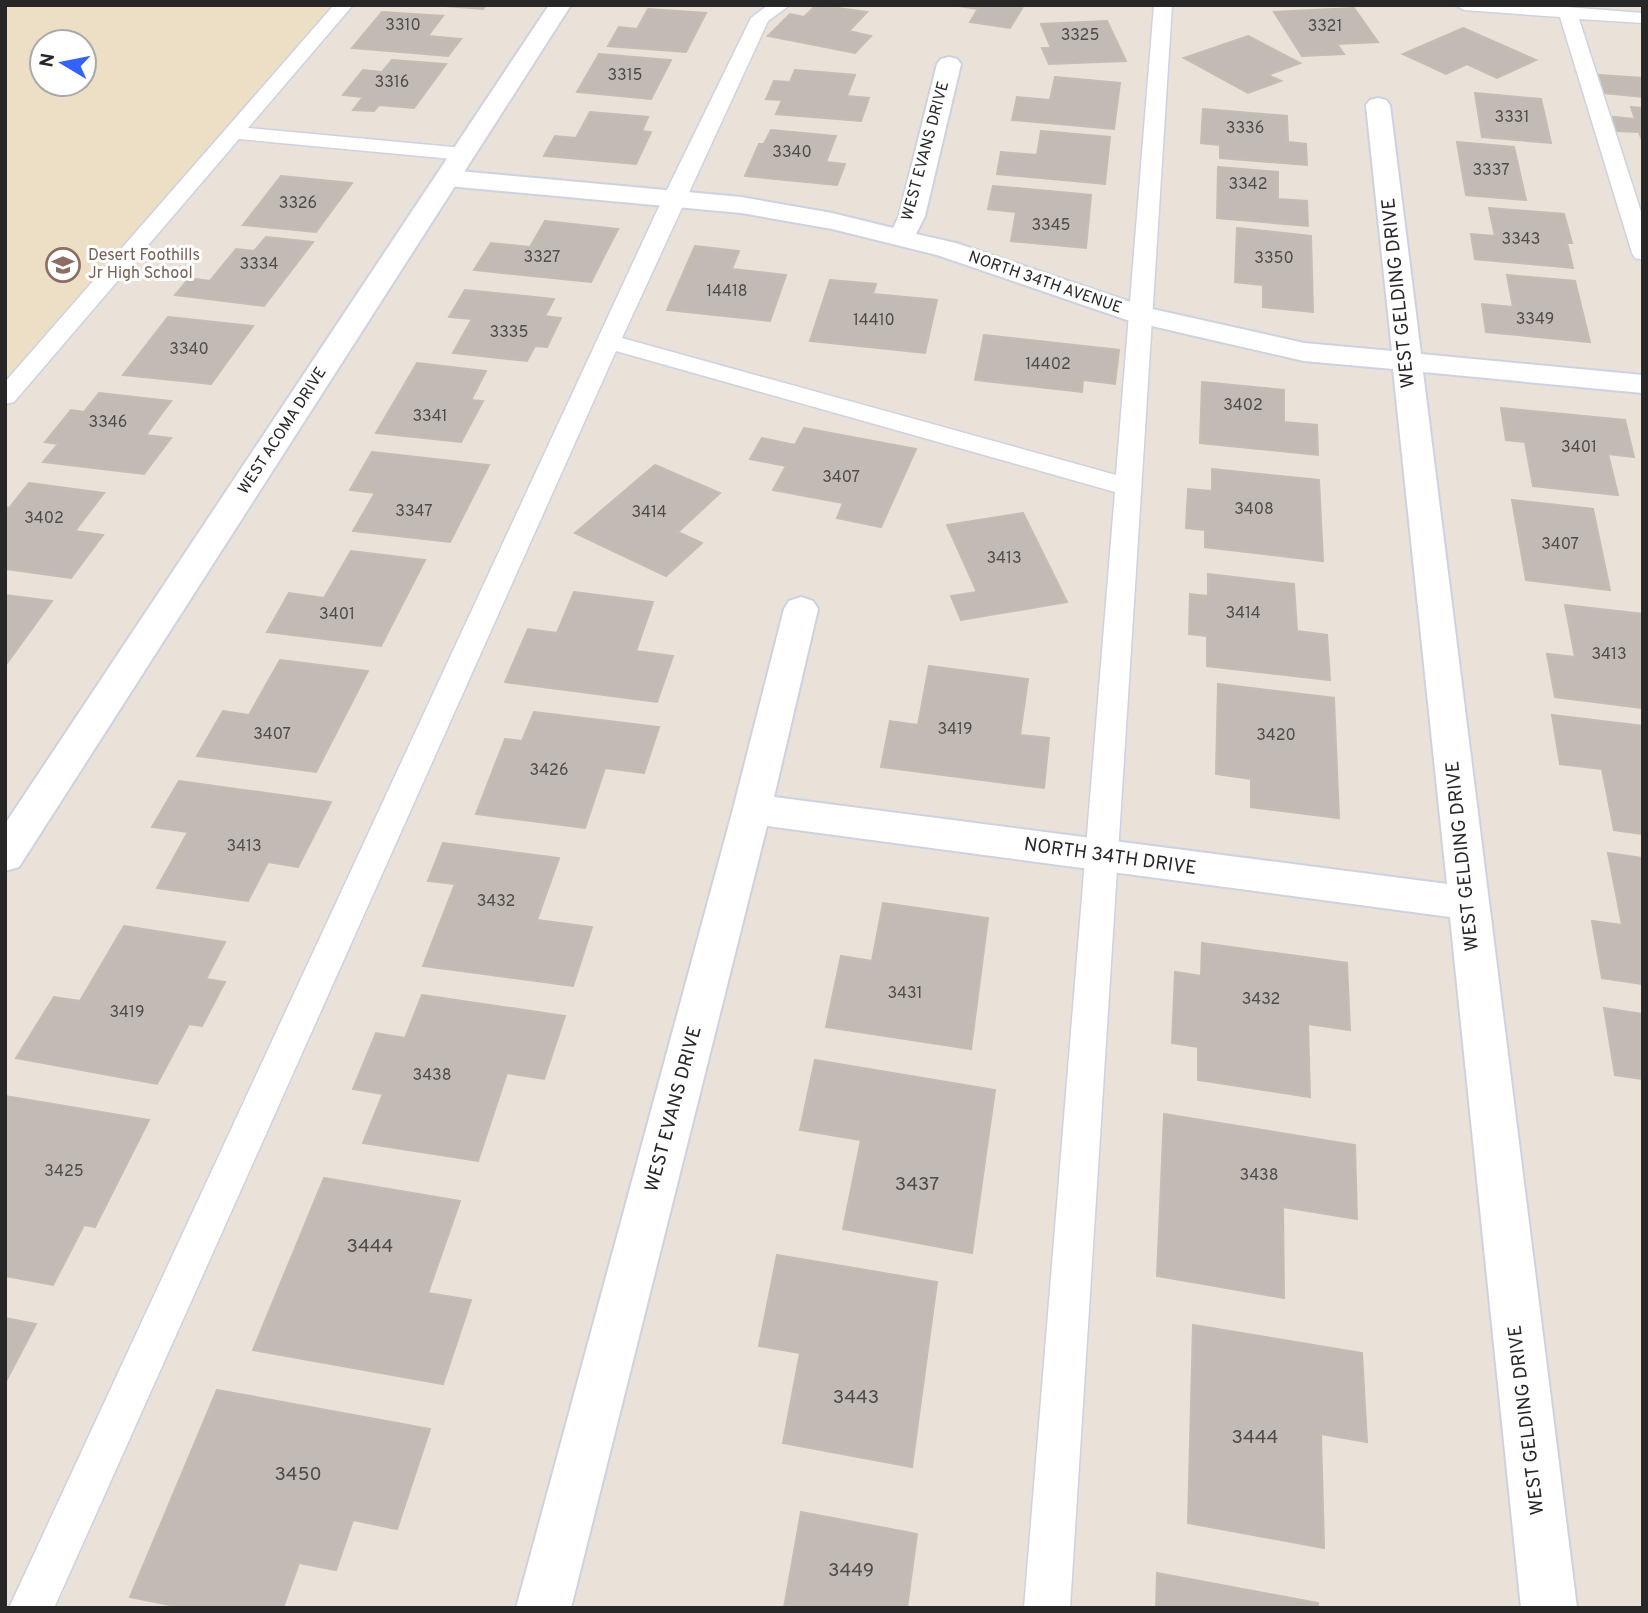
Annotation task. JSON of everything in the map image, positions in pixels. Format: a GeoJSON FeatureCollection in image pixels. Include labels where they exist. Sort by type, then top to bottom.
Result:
{"type":"FeatureCollection","features":[{"type":"Feature","properties":{"kind":"street","name":"WEST ACOMA DRIVE"},"geometry":{"type":"LineString","coordinates":[[5,856],[561,5]]}},
{"type":"Feature","properties":{"kind":"street","name":"WEST EVANS DRIVE"},"geometry":{"type":"LineString","coordinates":[[901,238],[912,216],[949,64]]}},
{"type":"Feature","properties":{"kind":"street","name":"WEST GELDING DRIVE"},"geometry":{"type":"LineString","coordinates":[[1378,104],[1549,1608]]}},
{"type":"Feature","properties":{"kind":"street","name":"NORTH 34TH AVENUE"},"geometry":{"type":"LineString","coordinates":[[455,166],[674,198],[741,205],[832,221],[946,250],[1140,315],[1304,352],[1643,384]]}},
{"type":"Feature","properties":{"kind":"street","name":"WEST EVANS DRIVE"},"geometry":{"type":"LineString","coordinates":[[542,1608],[752,809],[801,609]]}},
{"type":"Feature","properties":{"kind":"street","name":"NORTH 34TH DRIVE"},"geometry":{"type":"LineString","coordinates":[[752,809],[1468,904]]}},
{"type":"Feature","properties":{"kind":"lane"},"geometry":{"type":"LineString","coordinates":[[5,397],[344,5]]}},
{"type":"Feature","properties":{"kind":"lane"},"geometry":{"type":"LineString","coordinates":[[32,1608],[611,342],[674,198],[760,18],[781,5]]}},
{"type":"Feature","properties":{"kind":"lane"},"geometry":{"type":"LineString","coordinates":[[1047,1608],[1163,5]]}},
{"type":"Feature","properties":{"kind":"lane"},"geometry":{"type":"LineString","coordinates":[[1464,5],[1643,18]]}},
{"type":"Feature","properties":{"kind":"lane"},"geometry":{"type":"LineString","coordinates":[[1568,13],[1643,253]]}},
{"type":"Feature","properties":{"kind":"lane"},"geometry":{"type":"LineString","coordinates":[[235,133],[455,166]]}},
{"type":"Feature","properties":{"kind":"lane"},"geometry":{"type":"LineString","coordinates":[[611,342],[1128,487]]}},
{"type":"Feature","properties":{"kind":"shaded area","name":"Desert Foothills Jr High School"},"geometry":{"type":"Polygon","coordinates":[[[5,5],[344,5],[5,397],[5,5]]]}},
{"type":"Feature","properties":{"kind":"building"},"geometry":{"type":"Polygon","coordinates":[[[432,5],[486,5],[483,9],[432,5]]]}},
{"type":"Feature","properties":{"kind":"building"},"geometry":{"type":"Polygon","coordinates":[[[816,5],[867,12],[849,31],[871,36],[855,53],[768,36],[790,14],[804,17],[816,5]]]}},
{"type":"Feature","properties":{"kind":"building"},"geometry":{"type":"Polygon","coordinates":[[[953,5],[1024,5],[1010,28],[970,22],[978,9],[953,5]]]}},
{"type":"Feature","properties":{"kind":"building"},"geometry":{"type":"Polygon","coordinates":[[[1354,8],[1378,42],[1337,44],[1344,54],[1302,56],[1274,12],[1354,8]]]}},
{"type":"Feature","properties":{"kind":"building"},"geometry":{"type":"Polygon","coordinates":[[[648,9],[706,13],[686,52],[608,46],[619,27],[637,29],[648,9]]]}},
{"type":"Feature","properties":{"kind":"building"},"geometry":{"type":"Polygon","coordinates":[[[382,12],[443,16],[428,36],[461,39],[448,56],[352,48],[382,12]]]}},
{"type":"Feature","properties":{"kind":"building"},"geometry":{"type":"Polygon","coordinates":[[[1107,21],[1126,61],[1049,64],[1042,48],[1051,48],[1041,24],[1107,21]]]}},
{"type":"Feature","properties":{"kind":"building"},"geometry":{"type":"Polygon","coordinates":[[[1463,28],[1536,60],[1497,78],[1467,64],[1446,74],[1403,54],[1463,28]]]}},
{"type":"Feature","properties":{"kind":"building"},"geometry":{"type":"Polygon","coordinates":[[[1248,36],[1300,63],[1268,75],[1281,81],[1248,93],[1184,58],[1248,36]]]}},
{"type":"Feature","properties":{"kind":"building"},"geometry":{"type":"Polygon","coordinates":[[[599,54],[671,60],[651,99],[577,92],[599,54]]]}},
{"type":"Feature","properties":{"kind":"building"},"geometry":{"type":"Polygon","coordinates":[[[392,60],[446,64],[414,108],[379,105],[374,111],[353,110],[363,97],[343,95],[363,70],[382,72],[392,60]]]}},
{"type":"Feature","properties":{"kind":"building"},"geometry":{"type":"Polygon","coordinates":[[[795,70],[855,75],[847,96],[869,98],[861,121],[776,114],[782,100],[766,99],[774,81],[790,82],[795,70]]]}},
{"type":"Feature","properties":{"kind":"building"},"geometry":{"type":"Polygon","coordinates":[[[1599,75],[1643,78],[1643,97],[1604,93],[1599,75]]]}},
{"type":"Feature","properties":{"kind":"building"},"geometry":{"type":"Polygon","coordinates":[[[1055,77],[1120,83],[1114,129],[1012,120],[1017,97],[1050,100],[1055,77]]]}},
{"type":"Feature","properties":{"kind":"building"},"geometry":{"type":"Polygon","coordinates":[[[1475,93],[1541,99],[1551,143],[1482,137],[1475,93]]]}},
{"type":"Feature","properties":{"kind":"building"},"geometry":{"type":"Polygon","coordinates":[[[1631,107],[1643,108],[1643,143],[1639,132],[1617,131],[1613,117],[1635,119],[1631,107]]]}},
{"type":"Feature","properties":{"kind":"building"},"geometry":{"type":"Polygon","coordinates":[[[1203,109],[1287,116],[1288,142],[1306,144],[1307,165],[1220,158],[1220,145],[1201,143],[1203,109]]]}},
{"type":"Feature","properties":{"kind":"building"},"geometry":{"type":"Polygon","coordinates":[[[590,112],[648,117],[642,131],[651,132],[636,164],[544,156],[555,136],[576,138],[590,112]]]}},
{"type":"Feature","properties":{"kind":"building"},"geometry":{"type":"Polygon","coordinates":[[[771,130],[836,136],[826,162],[845,164],[837,185],[745,176],[759,144],[764,144],[771,130]]]}},
{"type":"Feature","properties":{"kind":"building"},"geometry":{"type":"Polygon","coordinates":[[[1041,131],[1110,137],[1105,184],[997,174],[1001,152],[1037,155],[1041,131]]]}},
{"type":"Feature","properties":{"kind":"building"},"geometry":{"type":"Polygon","coordinates":[[[1457,142],[1514,147],[1526,200],[1466,195],[1457,142]]]}},
{"type":"Feature","properties":{"kind":"building"},"geometry":{"type":"Polygon","coordinates":[[[1218,167],[1278,172],[1278,199],[1307,201],[1308,226],[1217,218],[1218,167]]]}},
{"type":"Feature","properties":{"kind":"building"},"geometry":{"type":"Polygon","coordinates":[[[281,176],[352,183],[316,232],[243,225],[281,176]]]}},
{"type":"Feature","properties":{"kind":"building"},"geometry":{"type":"Polygon","coordinates":[[[993,186],[1091,195],[1086,248],[1011,241],[1016,212],[988,209],[993,186]]]}},
{"type":"Feature","properties":{"kind":"building"},"geometry":{"type":"Polygon","coordinates":[[[1489,208],[1564,214],[1572,243],[1567,243],[1573,268],[1475,259],[1471,234],[1495,236],[1489,208]]]}},
{"type":"Feature","properties":{"kind":"building"},"geometry":{"type":"Polygon","coordinates":[[[545,221],[618,229],[591,282],[474,270],[491,243],[530,247],[545,221]]]}},
{"type":"Feature","properties":{"kind":"building"},"geometry":{"type":"Polygon","coordinates":[[[1237,228],[1311,236],[1313,312],[1263,307],[1263,285],[1235,282],[1237,228]]]}},
{"type":"Feature","properties":{"kind":"building"},"geometry":{"type":"Polygon","coordinates":[[[266,237],[313,242],[264,306],[175,295],[189,278],[210,281],[236,249],[254,251],[266,237]]]}},
{"type":"Feature","properties":{"kind":"building"},"geometry":{"type":"Polygon","coordinates":[[[695,246],[739,251],[732,269],[786,275],[770,321],[667,310],[695,246]]]}},
{"type":"Feature","properties":{"kind":"building"},"geometry":{"type":"Polygon","coordinates":[[[1507,275],[1575,281],[1590,342],[1486,332],[1482,304],[1513,307],[1507,275]]]}},
{"type":"Feature","properties":{"kind":"building"},"geometry":{"type":"Polygon","coordinates":[[[830,280],[876,284],[873,294],[937,300],[925,353],[810,341],[830,280]]]}},
{"type":"Feature","properties":{"kind":"building"},"geometry":{"type":"Polygon","coordinates":[[[465,290],[554,299],[545,316],[561,318],[547,347],[535,346],[527,361],[453,353],[472,319],[449,317],[465,290]]]}},
{"type":"Feature","properties":{"kind":"building"},"geometry":{"type":"Polygon","coordinates":[[[168,317],[253,326],[211,384],[123,375],[168,317]]]}},
{"type":"Feature","properties":{"kind":"building"},"geometry":{"type":"Polygon","coordinates":[[[984,335],[1119,350],[1115,384],[1083,380],[1082,392],[975,380],[984,335]]]}},
{"type":"Feature","properties":{"kind":"building"},"geometry":{"type":"Polygon","coordinates":[[[417,363],[486,371],[471,400],[483,401],[461,442],[376,433],[417,363]]]}},
{"type":"Feature","properties":{"kind":"building"},"geometry":{"type":"Polygon","coordinates":[[[1202,382],[1284,390],[1284,422],[1317,425],[1318,455],[1200,443],[1202,382]]]}},
{"type":"Feature","properties":{"kind":"building"},"geometry":{"type":"Polygon","coordinates":[[[99,393],[171,401],[146,435],[171,438],[144,474],[43,462],[58,444],[45,442],[71,410],[84,412],[99,393]]]}},
{"type":"Feature","properties":{"kind":"building"},"geometry":{"type":"Polygon","coordinates":[[[1501,408],[1625,420],[1634,457],[1608,454],[1618,495],[1533,486],[1525,442],[1506,440],[1501,408]]]}},
{"type":"Feature","properties":{"kind":"building"},"geometry":{"type":"Polygon","coordinates":[[[804,428],[916,449],[881,527],[837,518],[843,503],[773,490],[786,466],[750,459],[762,438],[795,445],[804,428]]]}},
{"type":"Feature","properties":{"kind":"building"},"geometry":{"type":"Polygon","coordinates":[[[372,452],[489,465],[450,542],[353,531],[375,493],[350,490],[372,452]]]}},
{"type":"Feature","properties":{"kind":"building"},"geometry":{"type":"Polygon","coordinates":[[[655,465],[720,493],[678,532],[702,543],[666,576],[575,533],[655,465]]]}},
{"type":"Feature","properties":{"kind":"building"},"geometry":{"type":"Polygon","coordinates":[[[1212,469],[1319,480],[1323,561],[1205,547],[1205,530],[1186,528],[1188,489],[1212,491],[1212,469]]]}},
{"type":"Feature","properties":{"kind":"building"},"geometry":{"type":"Polygon","coordinates":[[[29,483],[104,493],[75,531],[103,535],[71,578],[5,569],[5,507],[9,508],[29,483]]]}},
{"type":"Feature","properties":{"kind":"building"},"geometry":{"type":"Polygon","coordinates":[[[1512,500],[1593,509],[1610,590],[1526,580],[1512,500]]]}},
{"type":"Feature","properties":{"kind":"building"},"geometry":{"type":"Polygon","coordinates":[[[1023,513],[1067,602],[961,620],[951,596],[977,592],[947,525],[1023,513]]]}},
{"type":"Feature","properties":{"kind":"building"},"geometry":{"type":"Polygon","coordinates":[[[351,551],[425,560],[381,646],[267,632],[289,593],[324,598],[351,551]]]}},
{"type":"Feature","properties":{"kind":"building"},"geometry":{"type":"Polygon","coordinates":[[[1208,574],[1294,584],[1297,631],[1327,635],[1330,680],[1207,666],[1207,636],[1189,634],[1190,594],[1208,596],[1208,574]]]}},
{"type":"Feature","properties":{"kind":"building"},"geometry":{"type":"Polygon","coordinates":[[[574,592],[653,602],[636,651],[673,656],[657,702],[505,682],[528,629],[557,633],[574,592]]]}},
{"type":"Feature","properties":{"kind":"building"},"geometry":{"type":"Polygon","coordinates":[[[5,595],[52,601],[5,666],[5,595]]]}},
{"type":"Feature","properties":{"kind":"building"},"geometry":{"type":"Polygon","coordinates":[[[1565,605],[1643,614],[1643,708],[1555,697],[1547,654],[1575,657],[1565,605]]]}},
{"type":"Feature","properties":{"kind":"building"},"geometry":{"type":"Polygon","coordinates":[[[280,660],[368,671],[316,772],[197,756],[223,711],[249,715],[280,660]]]}},
{"type":"Feature","properties":{"kind":"building"},"geometry":{"type":"Polygon","coordinates":[[[929,666],[1028,679],[1020,735],[1049,738],[1044,788],[881,767],[890,721],[918,725],[929,666]]]}},
{"type":"Feature","properties":{"kind":"building"},"geometry":{"type":"Polygon","coordinates":[[[1218,684],[1334,698],[1339,818],[1251,807],[1251,779],[1216,774],[1218,684]]]}},
{"type":"Feature","properties":{"kind":"building"},"geometry":{"type":"Polygon","coordinates":[[[534,712],[659,727],[644,773],[605,768],[585,828],[476,814],[505,739],[522,741],[534,712]]]}},
{"type":"Feature","properties":{"kind":"building"},"geometry":{"type":"Polygon","coordinates":[[[1552,715],[1643,726],[1643,834],[1614,830],[1602,769],[1560,764],[1552,715]]]}},
{"type":"Feature","properties":{"kind":"building"},"geometry":{"type":"Polygon","coordinates":[[[179,781],[331,802],[298,867],[268,862],[248,901],[157,888],[188,832],[152,827],[179,781]]]}},
{"type":"Feature","properties":{"kind":"building"},"geometry":{"type":"Polygon","coordinates":[[[443,843],[559,858],[537,920],[592,927],[573,986],[423,966],[455,884],[428,881],[443,843]]]}},
{"type":"Feature","properties":{"kind":"building"},"geometry":{"type":"Polygon","coordinates":[[[1608,853],[1643,858],[1643,984],[1602,978],[1592,921],[1622,925],[1608,853]]]}},
{"type":"Feature","properties":{"kind":"building"},"geometry":{"type":"Polygon","coordinates":[[[883,903],[988,918],[971,1049],[826,1027],[841,956],[872,961],[883,903]]]}},
{"type":"Feature","properties":{"kind":"building"},"geometry":{"type":"Polygon","coordinates":[[[124,926],[225,942],[206,979],[225,982],[202,1026],[189,1024],[157,1084],[16,1058],[54,997],[80,1001],[124,926]]]}},
{"type":"Feature","properties":{"kind":"building"},"geometry":{"type":"Polygon","coordinates":[[[1202,943],[1347,963],[1350,1030],[1308,1024],[1310,1097],[1198,1080],[1198,1047],[1172,1043],[1175,972],[1201,976],[1202,943]]]}},
{"type":"Feature","properties":{"kind":"building"},"geometry":{"type":"Polygon","coordinates":[[[422,995],[565,1016],[544,1079],[507,1073],[478,1161],[363,1143],[383,1094],[353,1089],[376,1033],[405,1038],[422,995]]]}},
{"type":"Feature","properties":{"kind":"building"},"geometry":{"type":"Polygon","coordinates":[[[1604,1008],[1643,1014],[1643,1079],[1615,1075],[1604,1008]]]}},
{"type":"Feature","properties":{"kind":"building"},"geometry":{"type":"Polygon","coordinates":[[[815,1060],[995,1090],[972,1253],[843,1229],[861,1140],[800,1130],[815,1060]]]}},
{"type":"Feature","properties":{"kind":"building"},"geometry":{"type":"Polygon","coordinates":[[[5,1096],[149,1120],[95,1227],[84,1225],[53,1285],[5,1276],[5,1096]]]}},
{"type":"Feature","properties":{"kind":"building"},"geometry":{"type":"Polygon","coordinates":[[[1164,1114],[1355,1145],[1357,1219],[1283,1207],[1284,1298],[1157,1276],[1164,1114]]]}},
{"type":"Feature","properties":{"kind":"building"},"geometry":{"type":"Polygon","coordinates":[[[324,1178],[460,1201],[428,1293],[471,1300],[443,1384],[253,1350],[324,1178]]]}},
{"type":"Feature","properties":{"kind":"building"},"geometry":{"type":"Polygon","coordinates":[[[777,1255],[937,1282],[912,1467],[783,1443],[800,1353],[759,1346],[777,1255]]]}},
{"type":"Feature","properties":{"kind":"building"},"geometry":{"type":"Polygon","coordinates":[[[5,1318],[36,1324],[5,1383],[5,1318]]]}},
{"type":"Feature","properties":{"kind":"building"},"geometry":{"type":"Polygon","coordinates":[[[1193,1325],[1362,1353],[1367,1442],[1321,1434],[1324,1548],[1188,1523],[1193,1325]]]}},
{"type":"Feature","properties":{"kind":"building"},"geometry":{"type":"Polygon","coordinates":[[[217,1390],[430,1429],[397,1529],[353,1520],[336,1570],[299,1563],[283,1608],[185,1608],[130,1597],[217,1390]]]}},
{"type":"Feature","properties":{"kind":"building"},"geometry":{"type":"Polygon","coordinates":[[[801,1512],[917,1534],[907,1608],[784,1608],[801,1512]]]}},
{"type":"Feature","properties":{"kind":"building"},"geometry":{"type":"Polygon","coordinates":[[[1157,1573],[1318,1603],[1318,1608],[1156,1608],[1157,1573]]]}},
{"type":"Feature","properties":{"kind":"place","name":"Desert Foothills Jr High School"},"geometry":{"type":"Point","coordinates":[63,265]}}]}
